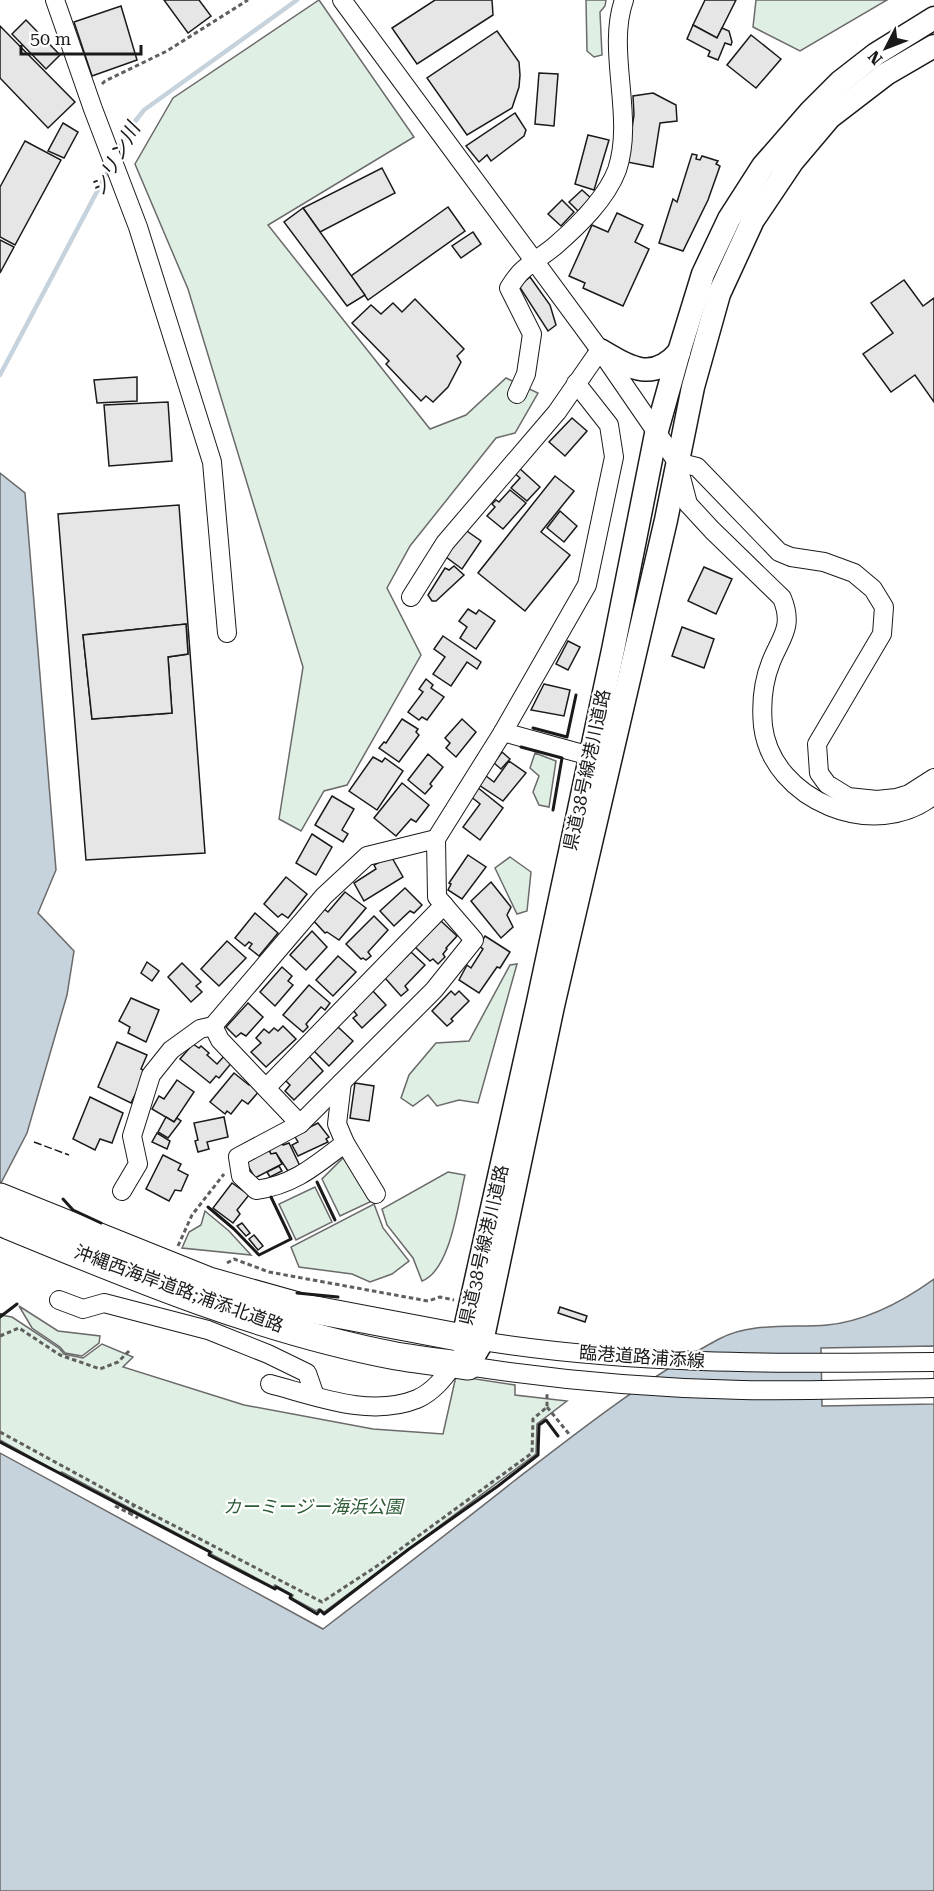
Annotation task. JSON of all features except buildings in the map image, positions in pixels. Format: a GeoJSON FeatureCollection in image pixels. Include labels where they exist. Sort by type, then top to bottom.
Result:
{"type":"FeatureCollection","features":[{"type":"Feature","properties":{"kind":"highway","name":"沖縄西海岸道路;浦添北道路"},"geometry":{"type":"LineString","coordinates":[[0,1197],[47,1229],[200,1301],[252,1318],[396,1356],[461,1365]]}},
{"type":"Feature","properties":{"kind":"highway","name":"沖縄西海岸道路;浦添北道路"},"geometry":{"type":"LineString","coordinates":[[0,1222],[47,1229],[209,1281],[305,1308],[472,1340]]}},
{"type":"Feature","properties":{"kind":"main road","name":"県道38号線港川道路"},"geometry":{"type":"LineString","coordinates":[[472,1340],[538,1002],[656,434],[703,274],[729,219],[763,166],[811,111],[840,82],[876,54],[934,18]]}},
{"type":"Feature","properties":{"kind":"main road","name":"県道38号線港川道路"},"geometry":{"type":"LineString","coordinates":[[461,1365],[472,1340],[554,1006],[666,520],[693,387],[713,313],[730,267],[753,220],[792,162],[830,117],[886,74],[934,46]]}},
{"type":"Feature","properties":{"kind":"main road"},"geometry":{"type":"LineString","coordinates":[[600,350],[629,367],[644,370],[661,367],[679,352]]}},
{"type":"Feature","properties":{"kind":"street"},"geometry":{"type":"LineString","coordinates":[[55,0],[91,104],[138,227],[212,462],[227,633]]}},
{"type":"Feature","properties":{"kind":"street"},"geometry":{"type":"LineString","coordinates":[[342,0],[600,350],[677,462],[688,504],[782,598],[788,611],[786,627],[764,686],[763,710],[763,727],[768,746],[782,772],[822,804],[841,811],[864,815],[892,814],[908,810],[934,795]]}},
{"type":"Feature","properties":{"kind":"street"},"geometry":{"type":"LineString","coordinates":[[517,394],[526,374],[532,334],[509,288],[521,271],[555,246],[581,221],[603,195],[616,170],[623,140],[618,36],[624,0]]}},
{"type":"Feature","properties":{"kind":"street"},"geometry":{"type":"LineString","coordinates":[[411,597],[446,543],[556,412],[600,350]]}},
{"type":"Feature","properties":{"kind":"street"},"geometry":{"type":"LineString","coordinates":[[345,1143],[305,1173],[275,1187],[256,1190],[242,1176],[238,1157],[300,1124],[434,990],[474,940],[437,897],[436,839],[503,732],[587,585],[614,457],[609,425],[576,383]]}},
{"type":"Feature","properties":{"kind":"street"},"geometry":{"type":"LineString","coordinates":[[677,462],[697,467],[778,552],[791,557],[824,562],[854,573],[873,589],[884,607],[882,634],[818,744],[819,773],[827,784],[848,796],[877,801],[909,794],[934,778]]}},
{"type":"Feature","properties":{"kind":"street"},"geometry":{"type":"LineString","coordinates":[[503,732],[590,756]]}},
{"type":"Feature","properties":{"kind":"street"},"geometry":{"type":"LineString","coordinates":[[122,1191],[138,1164],[132,1136],[151,1075],[171,1050],[200,1029],[213,1026],[324,896],[368,856],[436,839]]}},
{"type":"Feature","properties":{"kind":"street"},"geometry":{"type":"LineString","coordinates":[[266,1088],[444,905]]}},
{"type":"Feature","properties":{"kind":"street"},"geometry":{"type":"LineString","coordinates":[[213,1026],[220,1040],[300,1124]]}},
{"type":"Feature","properties":{"kind":"street"},"geometry":{"type":"LineString","coordinates":[[342,1082],[338,1124],[345,1143],[376,1194]]}},
{"type":"Feature","properties":{"kind":"street"},"geometry":{"type":"LineString","coordinates":[[59,1300],[82,1309],[104,1304],[208,1330],[268,1354],[307,1373],[315,1396]]}},
{"type":"Feature","properties":{"kind":"street","name":"臨港道路浦添線"},"geometry":{"type":"LineString","coordinates":[[472,1340],[662,1360],[822,1364],[934,1362]]}},
{"type":"Feature","properties":{"kind":"street"},"geometry":{"type":"LineString","coordinates":[[270,1384],[315,1396],[369,1406],[417,1399],[461,1365]]}},
{"type":"Feature","properties":{"kind":"street","name":"臨港道路浦添線"},"geometry":{"type":"LineString","coordinates":[[461,1365],[522,1374],[740,1390],[934,1388]]}},
{"type":"Feature","properties":{"kind":"path"},"geometry":{"type":"LineString","coordinates":[[91,104],[105,81],[167,51],[248,0]]}},
{"type":"Feature","properties":{"kind":"path"},"geometry":{"type":"LineString","coordinates":[[174,1253],[192,1215],[238,1157]]}},
{"type":"Feature","properties":{"kind":"path"},"geometry":{"type":"LineString","coordinates":[[226,1264],[234,1259],[269,1272],[428,1301],[440,1297],[461,1302]]}},
{"type":"Feature","properties":{"kind":"path"},"geometry":{"type":"LineString","coordinates":[[0,1336],[19,1328],[60,1355],[100,1369],[118,1362],[130,1350]]}},
{"type":"Feature","properties":{"kind":"path"},"geometry":{"type":"LineString","coordinates":[[547,1391],[547,1407],[568,1434]]}},
{"type":"Feature","properties":{"kind":"path"},"geometry":{"type":"LineString","coordinates":[[0,1432],[134,1505],[322,1602],[380,1564],[532,1453],[533,1419],[547,1407]]}},
{"type":"Feature","properties":{"kind":"path"},"geometry":{"type":"LineString","coordinates":[[129,1513],[134,1505]]}},
{"type":"Feature","properties":{"kind":"path"},"geometry":{"type":"LineString","coordinates":[[115,1506],[138,1518]]}},
{"type":"Feature","properties":{"kind":"green space"},"geometry":{"type":"Polygon","coordinates":[[[319,0],[414,137],[268,225],[430,429],[466,415],[506,378],[538,393],[515,433],[496,438],[410,546],[387,588],[421,655],[347,785],[324,791],[301,831],[279,819],[303,667],[188,289],[135,164],[173,98],[319,0]]]}},
{"type":"Feature","properties":{"kind":"green space"},"geometry":{"type":"Polygon","coordinates":[[[586,0],[606,0],[600,12],[602,55],[594,57],[587,51],[586,0]]]}},
{"type":"Feature","properties":{"kind":"green space"},"geometry":{"type":"Polygon","coordinates":[[[756,0],[887,0],[800,51],[753,27],[756,0]]]}},
{"type":"Feature","properties":{"kind":"green space"},"geometry":{"type":"Polygon","coordinates":[[[535,753],[556,761],[549,807],[539,805],[533,792],[539,776],[530,768],[535,753]]]}},
{"type":"Feature","properties":{"kind":"green space"},"geometry":{"type":"Polygon","coordinates":[[[510,857],[531,872],[527,911],[517,914],[495,868],[510,857]]]}},
{"type":"Feature","properties":{"kind":"green space"},"geometry":{"type":"Polygon","coordinates":[[[517,964],[478,1103],[459,1100],[437,1106],[428,1095],[413,1106],[401,1098],[409,1075],[436,1043],[469,1041],[510,965],[517,964]]]}},
{"type":"Feature","properties":{"kind":"green space"},"geometry":{"type":"Polygon","coordinates":[[[345,1156],[372,1201],[340,1216],[322,1179],[345,1156]]]}},
{"type":"Feature","properties":{"kind":"green space"},"geometry":{"type":"Polygon","coordinates":[[[448,1172],[465,1175],[456,1218],[447,1250],[440,1264],[422,1281],[413,1258],[387,1225],[382,1209],[448,1172]]]}},
{"type":"Feature","properties":{"kind":"green space"},"geometry":{"type":"Polygon","coordinates":[[[315,1187],[332,1222],[296,1240],[279,1204],[315,1187]]]}},
{"type":"Feature","properties":{"kind":"green space"},"geometry":{"type":"Polygon","coordinates":[[[374,1204],[383,1228],[409,1261],[392,1274],[370,1282],[352,1274],[299,1267],[291,1247],[374,1204]]]}},
{"type":"Feature","properties":{"kind":"green space"},"geometry":{"type":"Polygon","coordinates":[[[205,1211],[229,1231],[251,1255],[182,1248],[189,1232],[201,1225],[205,1211]]]}},
{"type":"Feature","properties":{"kind":"green space"},"geometry":{"type":"Polygon","coordinates":[[[19,1306],[58,1331],[100,1336],[99,1343],[82,1356],[65,1353],[32,1328],[19,1306]]]}},
{"type":"Feature","properties":{"kind":"green space","name":"カーミージー海浜公園"},"geometry":{"type":"Polygon","coordinates":[[[0,1315],[12,1317],[59,1348],[64,1354],[83,1358],[102,1344],[133,1357],[123,1367],[244,1405],[373,1429],[443,1434],[456,1376],[515,1385],[515,1395],[567,1401],[537,1424],[536,1454],[324,1612],[319,1609],[316,1611],[292,1598],[293,1595],[275,1585],[273,1587],[211,1554],[212,1552],[0,1440],[0,1315]]]}},
{"type":"Feature","properties":{"kind":"shaded area"},"geometry":{"type":"Polygon","coordinates":[[[0,473],[25,493],[56,870],[38,913],[74,951],[67,995],[27,1133],[0,1185],[0,473]]]}},
{"type":"Feature","properties":{"kind":"shaded area"},"geometry":{"type":"Polygon","coordinates":[[[934,1279],[934,1891],[0,1891],[0,1453],[323,1629],[589,1424],[665,1370],[692,1354],[719,1339],[744,1330],[827,1325],[870,1315],[897,1303],[934,1279]]]}},
{"type":"Feature","properties":{"kind":"pier"},"geometry":{"type":"Polygon","coordinates":[[[934,1346],[934,1404],[822,1406],[821,1348],[934,1346]]]}},
{"type":"Feature","properties":{"kind":"waterway","name":"シリン川"},"geometry":{"type":"LineString","coordinates":[[116,154],[144,110],[297,0]]}},
{"type":"Feature","properties":{"kind":"waterway","name":"シリン川"},"geometry":{"type":"LineString","coordinates":[[0,375],[110,167]]}},
{"type":"Feature","properties":{"kind":"fence"},"geometry":{"type":"LineString","coordinates":[[34,1142],[69,1155]]}},
{"type":"Feature","properties":{"kind":"wall"},"geometry":{"type":"LineString","coordinates":[[533,728],[567,737],[576,695]]}},
{"type":"Feature","properties":{"kind":"wall"},"geometry":{"type":"LineString","coordinates":[[521,747],[562,758],[553,810]]}},
{"type":"Feature","properties":{"kind":"wall"},"geometry":{"type":"LineString","coordinates":[[317,1182],[335,1220]]}},
{"type":"Feature","properties":{"kind":"wall"},"geometry":{"type":"LineString","coordinates":[[208,1207],[259,1255],[291,1239],[271,1197]]}},
{"type":"Feature","properties":{"kind":"wall"},"geometry":{"type":"LineString","coordinates":[[63,1199],[73,1210],[101,1223]]}},
{"type":"Feature","properties":{"kind":"wall"},"geometry":{"type":"LineString","coordinates":[[297,1293],[338,1297]]}},
{"type":"Feature","properties":{"kind":"wall"},"geometry":{"type":"LineString","coordinates":[[0,1317],[17,1304]]}},
{"type":"Feature","properties":{"kind":"wall"},"geometry":{"type":"LineString","coordinates":[[0,1442],[210,1552],[209,1555],[291,1595],[290,1598],[317,1614],[320,1610],[324,1614],[538,1455],[539,1425],[546,1420],[558,1436]]}}]}
